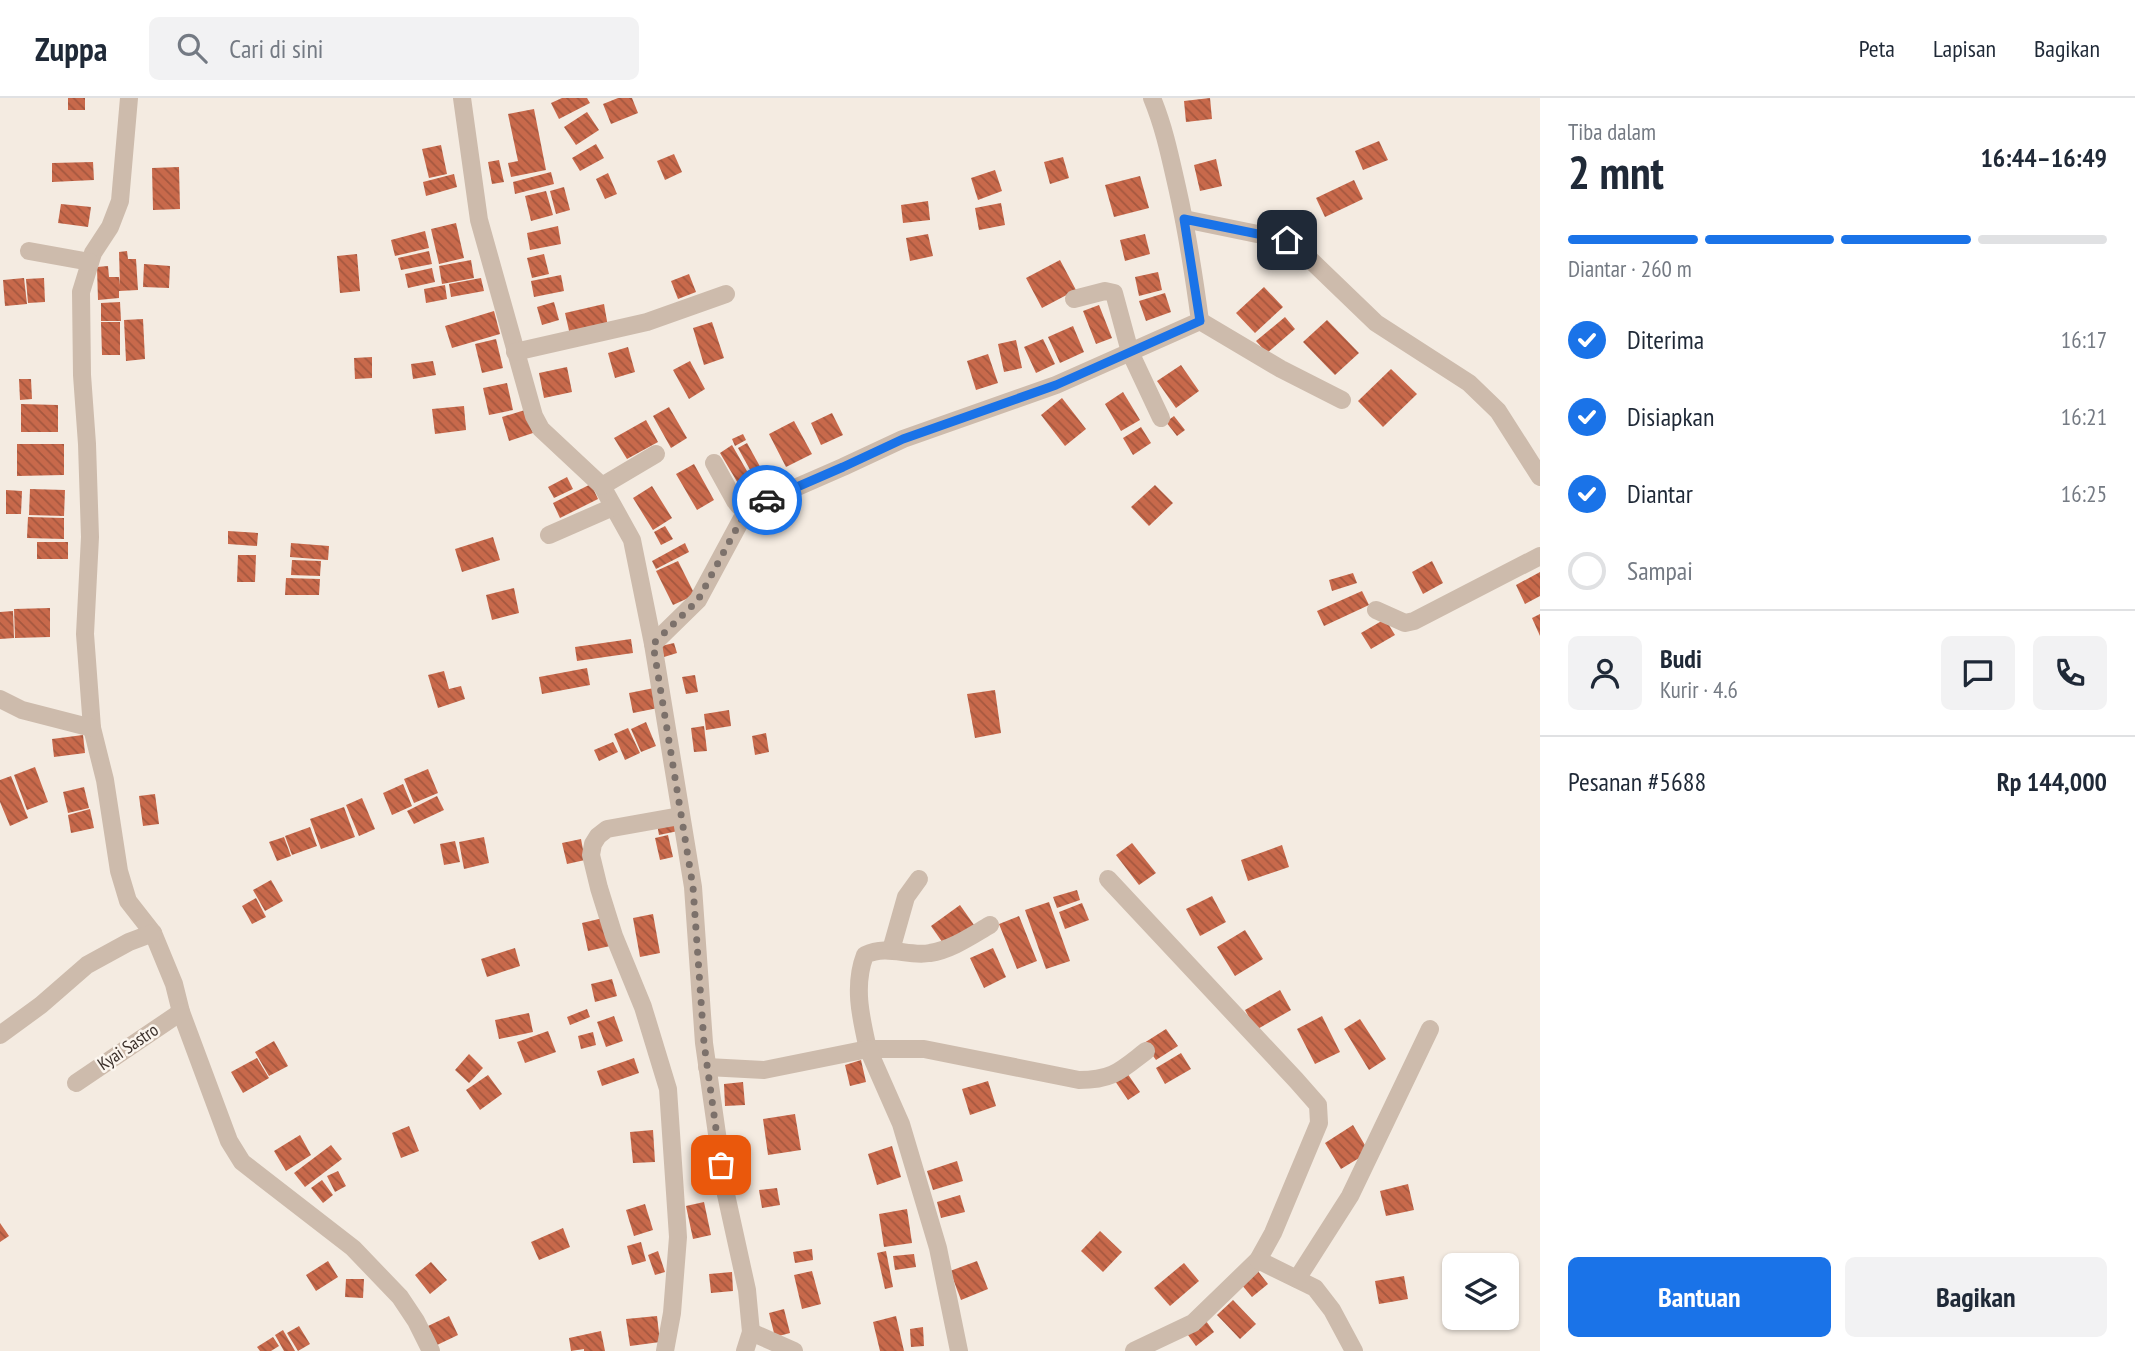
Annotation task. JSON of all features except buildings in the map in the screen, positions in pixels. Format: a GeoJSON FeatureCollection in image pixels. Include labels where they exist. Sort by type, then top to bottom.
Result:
{"type":"FeatureCollection","features":[{"type":"Feature","properties":{"kind":"street"},"geometry":{"type":"LineString","coordinates":[[129,98],[120,201],[110,227],[93,253],[81,292],[90,537],[85,634],[92,727],[105,780],[119,871],[128,901],[153,933],[174,984],[181,1012],[229,1141],[242,1162],[353,1248],[400,1297],[431,1351]]}},
{"type":"Feature","properties":{"kind":"street"},"geometry":{"type":"LineString","coordinates":[[462,98],[479,219],[534,416],[541,429],[602,486],[632,540],[653,644],[693,887],[707,1067],[725,1189],[747,1290],[751,1332],[745,1351]]}},
{"type":"Feature","properties":{"kind":"street"},"geometry":{"type":"LineString","coordinates":[[1152,98],[1161,120],[1184,219],[1200,321]]}},
{"type":"Feature","properties":{"kind":"street"},"geometry":{"type":"LineString","coordinates":[[1184,219],[1287,240],[1296,246],[1376,323],[1469,383],[1498,411],[1540,477]]}},
{"type":"Feature","properties":{"kind":"street"},"geometry":{"type":"LineString","coordinates":[[29,251],[90,262]]}},
{"type":"Feature","properties":{"kind":"street"},"geometry":{"type":"LineString","coordinates":[[1074,299],[1105,291],[1114,293],[1130,352],[1161,418]]}},
{"type":"Feature","properties":{"kind":"street"},"geometry":{"type":"LineString","coordinates":[[515,352],[647,322],[726,294]]}},
{"type":"Feature","properties":{"kind":"street"},"geometry":{"type":"LineString","coordinates":[[653,644],[698,600],[747,509],[903,439],[1056,385],[1200,321]]}},
{"type":"Feature","properties":{"kind":"street"},"geometry":{"type":"LineString","coordinates":[[1200,321],[1281,369],[1342,400]]}},
{"type":"Feature","properties":{"kind":"street"},"geometry":{"type":"LineString","coordinates":[[602,486],[656,454]]}},
{"type":"Feature","properties":{"kind":"street"},"geometry":{"type":"LineString","coordinates":[[714,463],[735,501],[747,509]]}},
{"type":"Feature","properties":{"kind":"street"},"geometry":{"type":"LineString","coordinates":[[549,535],[613,507]]}},
{"type":"Feature","properties":{"kind":"street"},"geometry":{"type":"LineString","coordinates":[[1376,610],[1405,623],[1414,621],[1540,556]]}},
{"type":"Feature","properties":{"kind":"street"},"geometry":{"type":"LineString","coordinates":[[0,699],[22,710],[92,727]]}},
{"type":"Feature","properties":{"kind":"street"},"geometry":{"type":"LineString","coordinates":[[665,1351],[672,1313],[678,1237],[668,1089],[643,1007],[614,936],[591,855],[593,844],[607,829],[680,816]]}},
{"type":"Feature","properties":{"kind":"street"},"geometry":{"type":"LineString","coordinates":[[891,950],[906,897],[919,879]]}},
{"type":"Feature","properties":{"kind":"street"},"geometry":{"type":"LineString","coordinates":[[1108,879],[1318,1105],[1319,1123],[1273,1233],[1258,1260],[1193,1323],[1135,1351]]}},
{"type":"Feature","properties":{"kind":"street"},"geometry":{"type":"LineString","coordinates":[[959,1351],[938,1248],[905,1137],[869,1049],[859,1013],[859,990],[861,965],[865,955],[875,950],[929,954],[955,945],[990,925]]}},
{"type":"Feature","properties":{"kind":"street"},"geometry":{"type":"LineString","coordinates":[[0,1035],[41,1005],[87,965],[129,942],[153,933]]}},
{"type":"Feature","properties":{"kind":"street","name":"Kyai Sastro"},"geometry":{"type":"LineString","coordinates":[[76,1083],[181,1012]]}},
{"type":"Feature","properties":{"kind":"street"},"geometry":{"type":"LineString","coordinates":[[1297,1279],[1350,1196],[1430,1029]]}},
{"type":"Feature","properties":{"kind":"street"},"geometry":{"type":"LineString","coordinates":[[707,1067],[764,1070],[869,1049],[924,1049],[1079,1080],[1096,1080],[1116,1074],[1146,1051]]}},
{"type":"Feature","properties":{"kind":"street"},"geometry":{"type":"LineString","coordinates":[[1258,1260],[1315,1288],[1332,1310],[1354,1351]]}},
{"type":"Feature","properties":{"kind":"street"},"geometry":{"type":"LineString","coordinates":[[751,1332],[794,1351]]}},
{"type":"Feature","properties":{"kind":"way so far"},"geometry":{"type":"LineString","coordinates":[[721,1165],[704,1043],[693,887],[653,644],[698,600],[747,509],[767,500]]}},
{"type":"Feature","properties":{"kind":"route"},"geometry":{"type":"LineString","coordinates":[[767,500],[903,439],[1056,385],[1200,321],[1184,219],[1287,240]]}}]}
